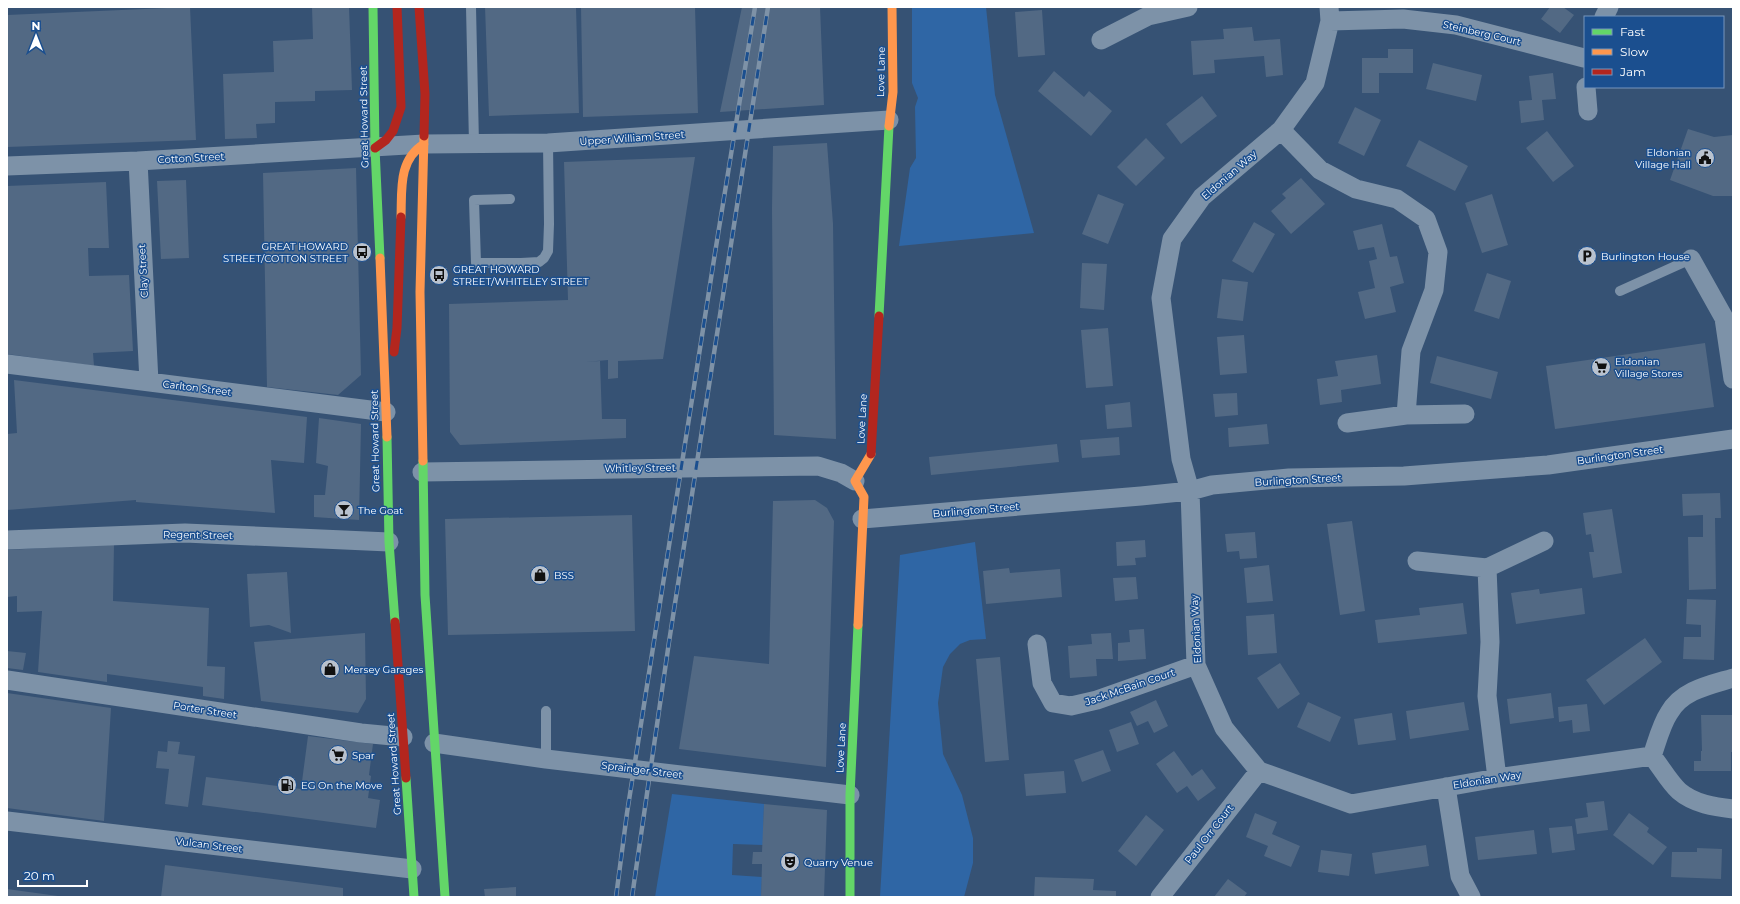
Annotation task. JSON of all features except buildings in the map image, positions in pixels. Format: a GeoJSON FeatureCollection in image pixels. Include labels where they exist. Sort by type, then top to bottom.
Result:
{"type":"FeatureCollection","features":[{"type":"Feature","properties":{"kind":"main road","name":"Great Howard Street"},"geometry":{"type":"LineString","coordinates":[[373,7],[375,148],[386,412],[389,542],[414,897]]}},
{"type":"Feature","properties":{"kind":"main road"},"geometry":{"type":"LineString","coordinates":[[375,148],[390,138],[399,117],[400,95],[397,7]]}},
{"type":"Feature","properties":{"kind":"main road"},"geometry":{"type":"LineString","coordinates":[[419,7],[424,87],[420,292],[425,595],[445,897]]}},
{"type":"Feature","properties":{"kind":"main road","name":"Love Lane"},"geometry":{"type":"LineString","coordinates":[[850,897],[850,795],[864,497],[855,481],[871,456],[889,120],[894,92],[892,7]]}},
{"type":"Feature","properties":{"kind":"main road"},"geometry":{"type":"LineString","coordinates":[[386,412],[397,328],[402,175],[406,163],[412,153],[424,144]]}},
{"type":"Feature","properties":{"kind":"street"},"geometry":{"type":"LineString","coordinates":[[1101,40],[1148,16],[1188,7]]}},
{"type":"Feature","properties":{"kind":"street"},"geometry":{"type":"LineString","coordinates":[[1604,16],[1609,7]]}},
{"type":"Feature","properties":{"kind":"street","name":"Steinberg Court"},"geometry":{"type":"LineString","coordinates":[[1330,14],[1403,19],[1456,25],[1584,62]]}},
{"type":"Feature","properties":{"kind":"street","name":"Eldonian Way"},"geometry":{"type":"LineString","coordinates":[[1330,14],[1315,84],[1281,130],[1202,197],[1172,239],[1161,298],[1180,459],[1190,491],[1196,665],[1224,728],[1259,770],[1351,804],[1497,778],[1652,756]]}},
{"type":"Feature","properties":{"kind":"street"},"geometry":{"type":"LineString","coordinates":[[1586,88],[1588,110]]}},
{"type":"Feature","properties":{"kind":"street","name":"Upper William Street"},"geometry":{"type":"LineString","coordinates":[[375,148],[424,144],[548,143],[889,120]]}},
{"type":"Feature","properties":{"kind":"street"},"geometry":{"type":"LineString","coordinates":[[1281,130],[1320,170],[1356,189],[1397,198],[1426,219],[1438,252],[1434,290],[1411,351],[1406,415]]}},
{"type":"Feature","properties":{"kind":"street","name":"Cotton Street"},"geometry":{"type":"LineString","coordinates":[[7,166],[138,161],[375,148]]}},
{"type":"Feature","properties":{"kind":"street","name":"Clay Street"},"geometry":{"type":"LineString","coordinates":[[138,161],[149,382]]}},
{"type":"Feature","properties":{"kind":"street"},"geometry":{"type":"LineString","coordinates":[[1691,259],[1724,318],[1733,379]]}},
{"type":"Feature","properties":{"kind":"street","name":"Carlton Street"},"geometry":{"type":"LineString","coordinates":[[7,364],[386,412]]}},
{"type":"Feature","properties":{"kind":"street"},"geometry":{"type":"LineString","coordinates":[[1348,423],[1406,415],[1465,414]]}},
{"type":"Feature","properties":{"kind":"street","name":"Burlington Street"},"geometry":{"type":"LineString","coordinates":[[862,519],[1190,491],[1212,485],[1289,478],[1404,476],[1548,465],[1733,439]]}},
{"type":"Feature","properties":{"kind":"street","name":"Whitley Street"},"geometry":{"type":"LineString","coordinates":[[422,472],[818,466],[841,473],[855,481]]}},
{"type":"Feature","properties":{"kind":"street","name":"Regent Street"},"geometry":{"type":"LineString","coordinates":[[7,540],[185,533],[389,542]]}},
{"type":"Feature","properties":{"kind":"street"},"geometry":{"type":"LineString","coordinates":[[1417,561],[1487,568],[1544,541]]}},
{"type":"Feature","properties":{"kind":"street"},"geometry":{"type":"LineString","coordinates":[[1487,568],[1490,642],[1487,696],[1497,778]]}},
{"type":"Feature","properties":{"kind":"street","name":"Jack McBain Court"},"geometry":{"type":"LineString","coordinates":[[1037,644],[1042,682],[1054,703],[1072,706],[1097,700],[1196,665]]}},
{"type":"Feature","properties":{"kind":"street"},"geometry":{"type":"LineString","coordinates":[[1733,678],[1694,691],[1680,700],[1669,712],[1652,756],[1679,791],[1697,802],[1717,808],[1733,809]]}},
{"type":"Feature","properties":{"kind":"street","name":"Porter Street"},"geometry":{"type":"LineString","coordinates":[[7,680],[361,734],[403,737]]}},
{"type":"Feature","properties":{"kind":"street","name":"Sprainger Street"},"geometry":{"type":"LineString","coordinates":[[434,743],[546,759],[850,795]]}},
{"type":"Feature","properties":{"kind":"street","name":"Paul Orr Court"},"geometry":{"type":"LineString","coordinates":[[1160,897],[1259,770]]}},
{"type":"Feature","properties":{"kind":"street"},"geometry":{"type":"LineString","coordinates":[[1446,787],[1460,876],[1471,897]]}},
{"type":"Feature","properties":{"kind":"street","name":"Vulcan Street"},"geometry":{"type":"LineString","coordinates":[[7,820],[412,869]]}},
{"type":"Feature","properties":{"kind":"lane"},"geometry":{"type":"LineString","coordinates":[[471,7],[474,144]]}},
{"type":"Feature","properties":{"kind":"lane"},"geometry":{"type":"LineString","coordinates":[[510,199],[474,200],[476,263],[539,262],[544,258],[548,251],[549,224],[548,143]]}},
{"type":"Feature","properties":{"kind":"lane"},"geometry":{"type":"LineString","coordinates":[[1620,291],[1691,259]]}},
{"type":"Feature","properties":{"kind":"lane"},"geometry":{"type":"LineString","coordinates":[[546,711],[546,759]]}},
{"type":"Feature","properties":{"kind":"shaded area"},"geometry":{"type":"Polygon","coordinates":[[[912,7],[986,7],[995,95],[1034,233],[899,246],[910,168],[916,158],[915,107],[918,98],[912,83],[912,7]]]}},
{"type":"Feature","properties":{"kind":"shaded area"},"geometry":{"type":"Polygon","coordinates":[[[975,542],[986,639],[970,640],[960,644],[950,654],[943,667],[938,703],[943,754],[962,795],[973,838],[973,863],[964,897],[880,897],[900,555],[975,542]]]}},
{"type":"Feature","properties":{"kind":"shaded area"},"geometry":{"type":"Polygon","coordinates":[[[672,794],[764,804],[763,845],[733,844],[732,875],[762,877],[761,897],[655,897],[672,794]]]}},
{"type":"Feature","properties":{"kind":"railway"},"geometry":{"type":"LineString","coordinates":[[616,897],[627,813],[755,7]]}},
{"type":"Feature","properties":{"kind":"railway"},"geometry":{"type":"LineString","coordinates":[[632,897],[669,642],[768,7]]}},
{"type":"Feature","properties":{"kind":"traffic: fast"},"geometry":{"type":"LineString","coordinates":[[373,7],[375,148],[380,258]]}},
{"type":"Feature","properties":{"kind":"traffic: fast"},"geometry":{"type":"LineString","coordinates":[[879,316],[889,126]]}},
{"type":"Feature","properties":{"kind":"traffic: fast"},"geometry":{"type":"LineString","coordinates":[[387,437],[389,542],[395,622]]}},
{"type":"Feature","properties":{"kind":"traffic: fast"},"geometry":{"type":"LineString","coordinates":[[423,461],[425,595],[445,897]]}},
{"type":"Feature","properties":{"kind":"traffic: fast"},"geometry":{"type":"LineString","coordinates":[[850,897],[850,795],[858,625]]}},
{"type":"Feature","properties":{"kind":"traffic: fast"},"geometry":{"type":"LineString","coordinates":[[406,778],[414,897]]}},
{"type":"Feature","properties":{"kind":"traffic: slow"},"geometry":{"type":"LineString","coordinates":[[889,126],[893,92],[892,7]]}},
{"type":"Feature","properties":{"kind":"traffic: slow"},"geometry":{"type":"LineString","coordinates":[[423,461],[420,292],[424,136]]}},
{"type":"Feature","properties":{"kind":"traffic: slow"},"geometry":{"type":"LineString","coordinates":[[401,217],[403,176],[410,158],[424,144]]}},
{"type":"Feature","properties":{"kind":"traffic: slow"},"geometry":{"type":"LineString","coordinates":[[380,258],[387,437]]}},
{"type":"Feature","properties":{"kind":"traffic: slow"},"geometry":{"type":"LineString","coordinates":[[858,625],[864,497],[855,481],[871,454]]}},
{"type":"Feature","properties":{"kind":"traffic: jam"},"geometry":{"type":"LineString","coordinates":[[375,148],[386,140],[393,131],[401,107],[397,7]]}},
{"type":"Feature","properties":{"kind":"traffic: jam"},"geometry":{"type":"LineString","coordinates":[[419,7],[425,94],[424,136]]}},
{"type":"Feature","properties":{"kind":"traffic: jam"},"geometry":{"type":"LineString","coordinates":[[394,352],[397,328],[401,217]]}},
{"type":"Feature","properties":{"kind":"traffic: jam"},"geometry":{"type":"LineString","coordinates":[[871,454],[879,316]]}},
{"type":"Feature","properties":{"kind":"traffic: jam"},"geometry":{"type":"LineString","coordinates":[[395,622],[406,778]]}},
{"type":"Feature","properties":{"kind":"place","name":"Eldonian Village Hall"},"geometry":{"type":"Point","coordinates":[1705,158]}},
{"type":"Feature","properties":{"kind":"place","name":"GREAT HOWARD STREET/COTTON STREET"},"geometry":{"type":"Point","coordinates":[362,252]}},
{"type":"Feature","properties":{"kind":"place","name":"Burlington House"},"geometry":{"type":"Point","coordinates":[1587,256]}},
{"type":"Feature","properties":{"kind":"place","name":"GREAT HOWARD STREET/WHITELEY STREET"},"geometry":{"type":"Point","coordinates":[439,275]}},
{"type":"Feature","properties":{"kind":"place","name":"Eldonian Village Stores"},"geometry":{"type":"Point","coordinates":[1601,367]}},
{"type":"Feature","properties":{"kind":"place","name":"The Goat"},"geometry":{"type":"Point","coordinates":[344,510]}},
{"type":"Feature","properties":{"kind":"place","name":"BSS"},"geometry":{"type":"Point","coordinates":[540,575]}},
{"type":"Feature","properties":{"kind":"place","name":"Mersey Garages"},"geometry":{"type":"Point","coordinates":[330,669]}},
{"type":"Feature","properties":{"kind":"place","name":"Spar"},"geometry":{"type":"Point","coordinates":[338,755]}},
{"type":"Feature","properties":{"kind":"place","name":"EG On the Move"},"geometry":{"type":"Point","coordinates":[287,785]}},
{"type":"Feature","properties":{"kind":"place","name":"Quarry Venue"},"geometry":{"type":"Point","coordinates":[790,862]}}]}
